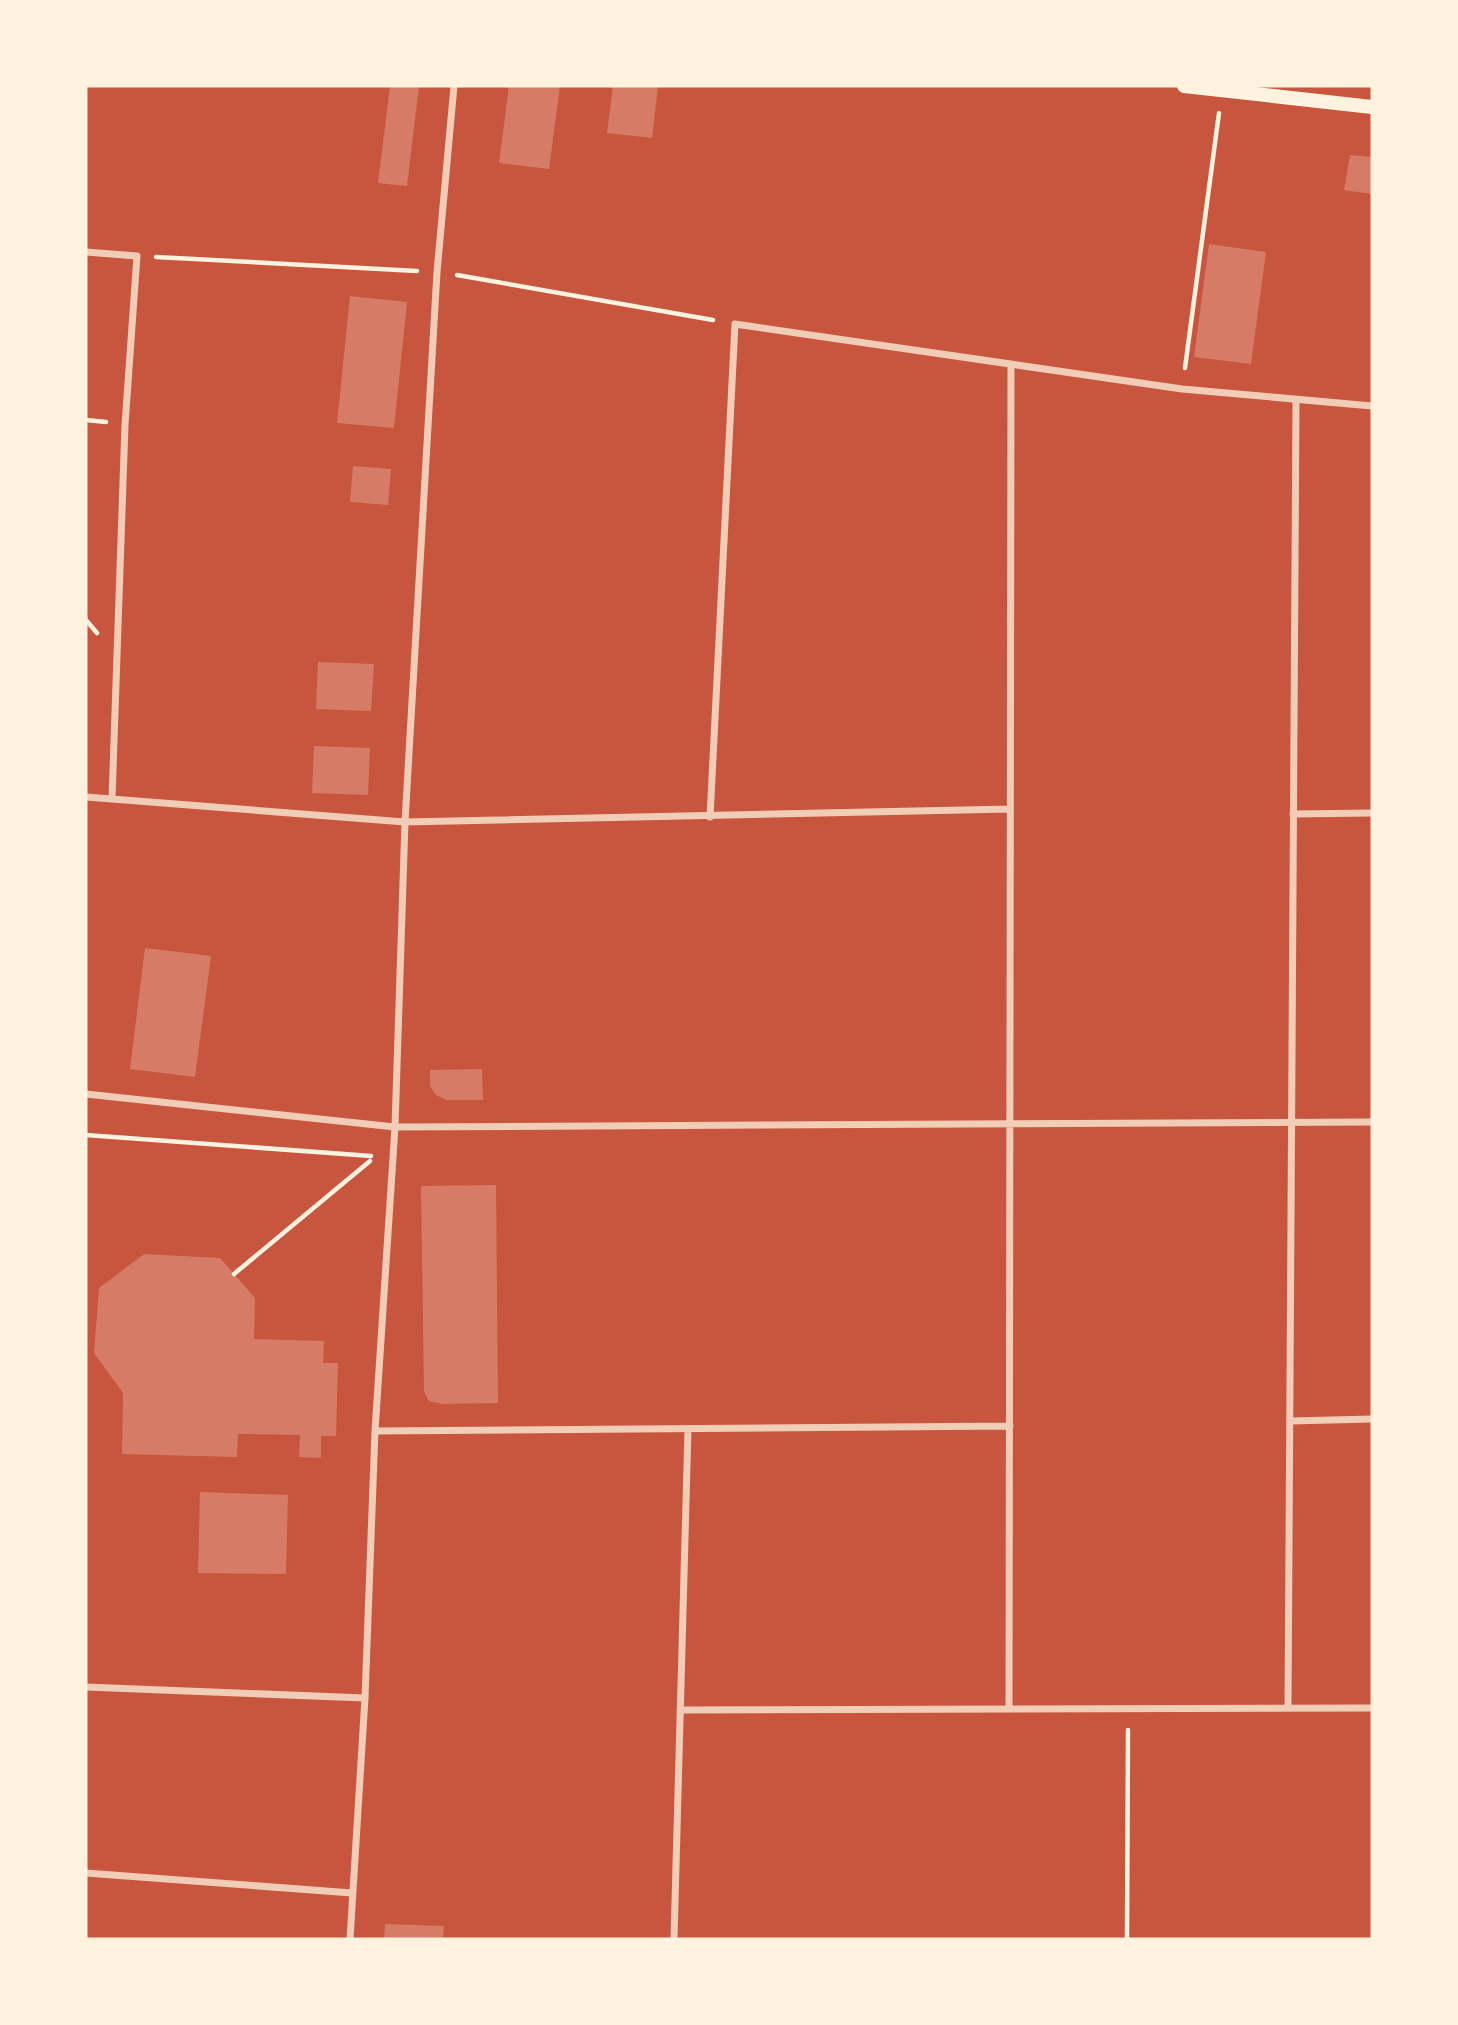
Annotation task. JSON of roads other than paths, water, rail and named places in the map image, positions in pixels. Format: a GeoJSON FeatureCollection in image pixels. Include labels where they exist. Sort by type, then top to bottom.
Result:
{"type":"FeatureCollection","features":[{"type":"Feature","properties":{"kind":"main road"},"geometry":{"type":"LineString","coordinates":[[1184,86],[1372,107]]}},
{"type":"Feature","properties":{"kind":"street"},"geometry":{"type":"LineString","coordinates":[[350,1939],[365,1698],[375,1431],[395,1127],[405,822],[437,272],[454,86]]}},
{"type":"Feature","properties":{"kind":"street"},"geometry":{"type":"LineString","coordinates":[[86,251],[136,256],[125,425],[112,799]]}},
{"type":"Feature","properties":{"kind":"street"},"geometry":{"type":"LineString","coordinates":[[710,817],[735,324],[1182,390],[1372,406]]}},
{"type":"Feature","properties":{"kind":"street"},"geometry":{"type":"LineString","coordinates":[[1009,1709],[1011,365]]}},
{"type":"Feature","properties":{"kind":"street"},"geometry":{"type":"LineString","coordinates":[[1288,1708],[1296,401]]}},
{"type":"Feature","properties":{"kind":"street"},"geometry":{"type":"LineString","coordinates":[[86,797],[405,822],[1010,809]]}},
{"type":"Feature","properties":{"kind":"street"},"geometry":{"type":"LineString","coordinates":[[1293,814],[1372,813]]}},
{"type":"Feature","properties":{"kind":"street"},"geometry":{"type":"LineString","coordinates":[[86,1094],[395,1127],[1372,1122]]}},
{"type":"Feature","properties":{"kind":"street"},"geometry":{"type":"LineString","coordinates":[[1290,1421],[1372,1419]]}},
{"type":"Feature","properties":{"kind":"street"},"geometry":{"type":"LineString","coordinates":[[375,1431],[1010,1426]]}},
{"type":"Feature","properties":{"kind":"street"},"geometry":{"type":"LineString","coordinates":[[674,1939],[688,1429]]}},
{"type":"Feature","properties":{"kind":"street"},"geometry":{"type":"LineString","coordinates":[[86,1688],[365,1698]]}},
{"type":"Feature","properties":{"kind":"street"},"geometry":{"type":"LineString","coordinates":[[680,1710],[1372,1708]]}},
{"type":"Feature","properties":{"kind":"street"},"geometry":{"type":"LineString","coordinates":[[86,1873],[352,1893]]}}]}
